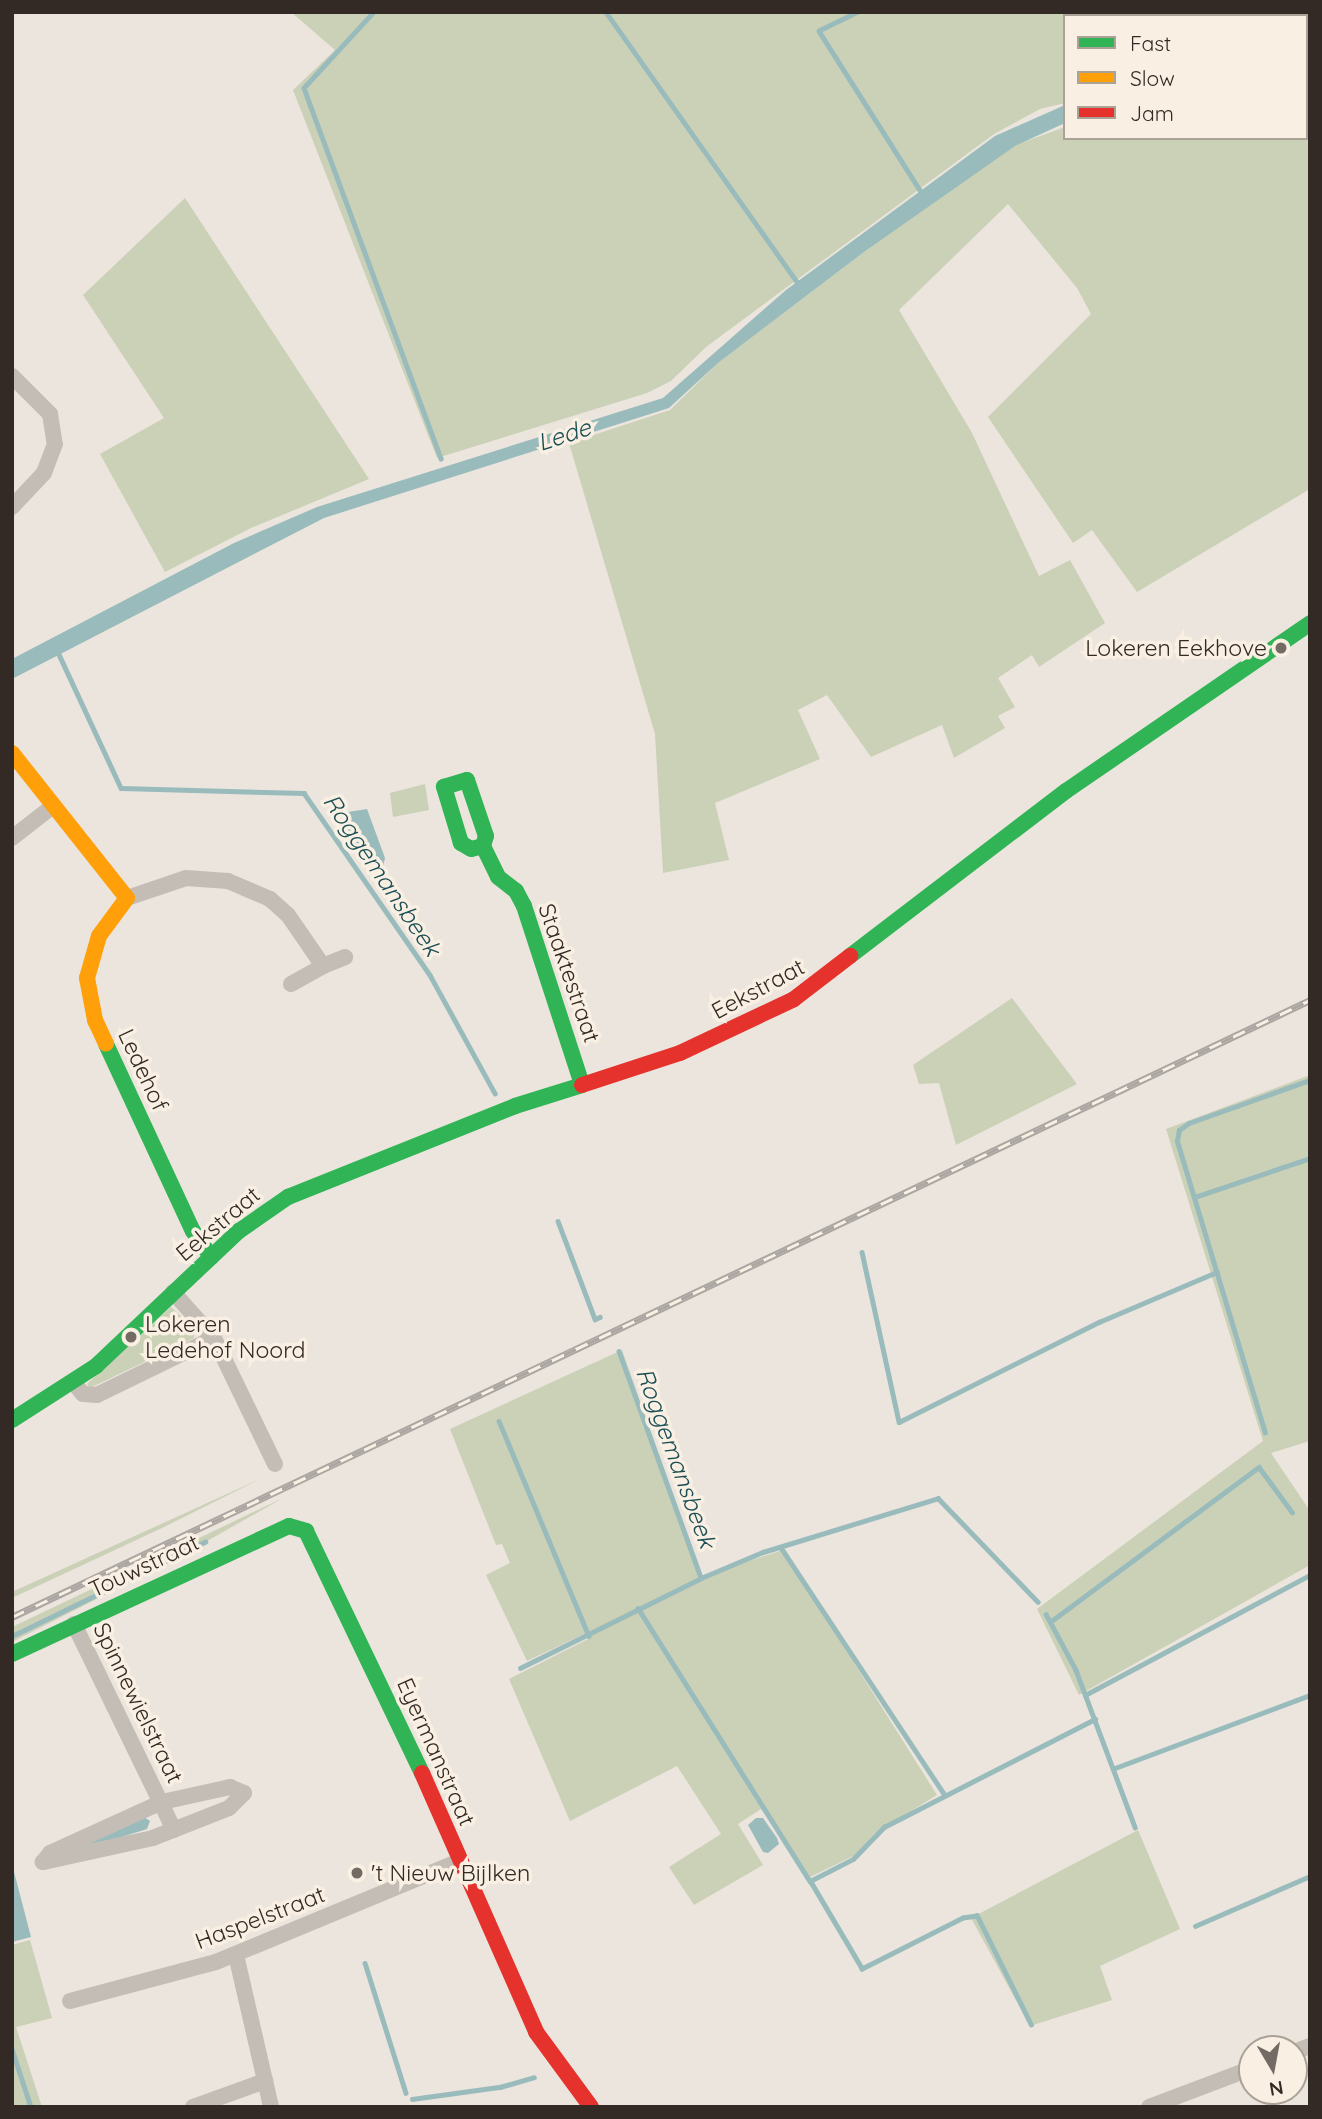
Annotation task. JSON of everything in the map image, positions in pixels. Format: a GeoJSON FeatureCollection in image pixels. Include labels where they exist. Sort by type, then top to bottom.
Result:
{"type":"FeatureCollection","features":[{"type":"Feature","properties":{"kind":"street"},"geometry":{"type":"LineString","coordinates":[[12,376],[42,402],[55,437],[52,459],[44,473],[12,507]]}},
{"type":"Feature","properties":{"kind":"street","name":"Eekstraat"},"geometry":{"type":"LineString","coordinates":[[12,1420],[74,1383],[211,1257],[288,1197],[515,1106],[680,1053],[794,999],[1066,791],[1310,623]]}},
{"type":"Feature","properties":{"kind":"street"},"geometry":{"type":"LineString","coordinates":[[12,752],[127,898],[186,878],[212,878],[248,887],[288,915],[323,966]]}},
{"type":"Feature","properties":{"kind":"street"},"geometry":{"type":"LineString","coordinates":[[12,838],[54,806]]}},
{"type":"Feature","properties":{"kind":"street","name":"Staaktestraat"},"geometry":{"type":"LineString","coordinates":[[483,846],[498,877],[516,891],[524,906],[582,1085]]}},
{"type":"Feature","properties":{"kind":"street","name":"Ledehof"},"geometry":{"type":"LineString","coordinates":[[127,898],[99,936],[87,978],[95,1020],[192,1231],[211,1257]]}},
{"type":"Feature","properties":{"kind":"street"},"geometry":{"type":"LineString","coordinates":[[291,984],[345,957]]}},
{"type":"Feature","properties":{"kind":"street","name":"Eekstraat"},"geometry":{"type":"LineString","coordinates":[[173,1292],[214,1338],[275,1464]]}},
{"type":"Feature","properties":{"kind":"street"},"geometry":{"type":"LineString","coordinates":[[74,1383],[83,1394],[97,1395],[214,1338]]}},
{"type":"Feature","properties":{"kind":"street","name":"Touwstraat"},"geometry":{"type":"LineString","coordinates":[[12,1654],[257,1539],[298,1527]]}},
{"type":"Feature","properties":{"kind":"street","name":"Eyermanstraat"},"geometry":{"type":"LineString","coordinates":[[298,1527],[313,1537],[536,2032],[592,2107]]}},
{"type":"Feature","properties":{"kind":"street","name":"Spinnewielstraat"},"geometry":{"type":"LineString","coordinates":[[74,1624],[174,1830]]}},
{"type":"Feature","properties":{"kind":"street","name":"Spinnewielstraat"},"geometry":{"type":"LineString","coordinates":[[230,1787],[244,1793],[229,1808],[174,1830],[89,1856],[43,1862],[50,1853],[162,1802],[230,1787]]}},
{"type":"Feature","properties":{"kind":"street","name":"Haspelstraat"},"geometry":{"type":"LineString","coordinates":[[70,2001],[236,1955],[460,1861]]}},
{"type":"Feature","properties":{"kind":"street"},"geometry":{"type":"LineString","coordinates":[[236,1955],[271,2107]]}},
{"type":"Feature","properties":{"kind":"street"},"geometry":{"type":"LineString","coordinates":[[1149,2107],[1238,2073]]}},
{"type":"Feature","properties":{"kind":"street"},"geometry":{"type":"LineString","coordinates":[[193,2107],[265,2081]]}},
{"type":"Feature","properties":{"kind":"green space"},"geometry":{"type":"Polygon","coordinates":[[[291,12],[1302,14],[1063,14],[1063,103],[1040,109],[994,134],[706,347],[671,381],[647,393],[437,458],[293,90],[335,50],[291,12]]]}},
{"type":"Feature","properties":{"kind":"green space"},"geometry":{"type":"Polygon","coordinates":[[[1310,62],[1310,489],[1137,592],[1092,530],[1073,543],[988,417],[1091,314],[1077,288],[1008,204],[899,310],[972,433],[1039,576],[1070,560],[1105,623],[1039,667],[1032,655],[998,678],[1015,707],[998,716],[1005,728],[954,758],[942,725],[871,757],[827,695],[798,710],[820,759],[715,803],[729,860],[663,873],[655,734],[569,443],[670,410],[718,363],[864,252],[1015,145],[1063,128],[1063,140],[1308,140],[1310,62]]]}},
{"type":"Feature","properties":{"kind":"green space"},"geometry":{"type":"Polygon","coordinates":[[[185,198],[369,479],[251,528],[165,572],[100,454],[164,418],[83,295],[185,198]]]}},
{"type":"Feature","properties":{"kind":"green space"},"geometry":{"type":"Polygon","coordinates":[[[425,784],[429,810],[393,817],[390,793],[425,784]]]}},
{"type":"Feature","properties":{"kind":"green space"},"geometry":{"type":"Polygon","coordinates":[[[1012,998],[1077,1084],[956,1145],[939,1083],[919,1084],[913,1065],[1012,998]]]}},
{"type":"Feature","properties":{"kind":"green space"},"geometry":{"type":"Polygon","coordinates":[[[1310,1075],[1310,1441],[1271,1453],[1310,1511],[1310,1565],[1079,1695],[1037,1609],[1263,1441],[1166,1129],[1310,1075]]]}},
{"type":"Feature","properties":{"kind":"green space"},"geometry":{"type":"Polygon","coordinates":[[[171,1307],[194,1328],[194,1338],[90,1388],[87,1384],[171,1307]]]}},
{"type":"Feature","properties":{"kind":"green space"},"geometry":{"type":"Polygon","coordinates":[[[622,1350],[702,1576],[783,1550],[937,1795],[874,1834],[866,1850],[810,1877],[761,1809],[738,1824],[763,1865],[694,1905],[669,1867],[721,1834],[677,1766],[570,1821],[509,1679],[592,1637],[586,1633],[527,1661],[486,1575],[510,1563],[502,1544],[496,1545],[450,1429],[622,1350]]]}},
{"type":"Feature","properties":{"kind":"green space"},"geometry":{"type":"Polygon","coordinates":[[[262,1478],[162,1528],[12,1598],[12,1592],[262,1478]]]}},
{"type":"Feature","properties":{"kind":"green space"},"geometry":{"type":"Polygon","coordinates":[[[283,1498],[177,1558],[12,1642],[12,1627],[283,1498]]]}},
{"type":"Feature","properties":{"kind":"green space"},"geometry":{"type":"Polygon","coordinates":[[[1138,1830],[1180,1929],[1100,1966],[1112,2000],[1030,2026],[971,1918],[1138,1830]]]}},
{"type":"Feature","properties":{"kind":"green space"},"geometry":{"type":"Polygon","coordinates":[[[30,1940],[52,2018],[16,2027],[42,2107],[12,2107],[12,1945],[30,1940]]]}},
{"type":"Feature","properties":{"kind":"water","name":"Lede"},"geometry":{"type":"Polygon","coordinates":[[[1063,106],[1063,124],[1015,146],[864,252],[718,363],[669,408],[324,518],[12,679],[12,659],[234,543],[317,507],[663,398],[786,290],[995,136],[1063,106]]]}},
{"type":"Feature","properties":{"kind":"water"},"geometry":{"type":"Polygon","coordinates":[[[367,809],[385,858],[382,871],[367,862],[343,822],[348,812],[367,809]]]}},
{"type":"Feature","properties":{"kind":"water"},"geometry":{"type":"Polygon","coordinates":[[[144,1817],[150,1821],[147,1829],[90,1847],[88,1842],[144,1817]]]}},
{"type":"Feature","properties":{"kind":"water"},"geometry":{"type":"Polygon","coordinates":[[[756,1818],[763,1818],[777,1838],[779,1844],[768,1853],[763,1852],[748,1825],[756,1818]]]}},
{"type":"Feature","properties":{"kind":"water"},"geometry":{"type":"Polygon","coordinates":[[[12,1864],[31,1937],[12,1942],[12,1864]]]}},
{"type":"Feature","properties":{"kind":"waterway"},"geometry":{"type":"LineString","coordinates":[[374,12],[304,88],[441,459]]}},
{"type":"Feature","properties":{"kind":"waterway"},"geometry":{"type":"LineString","coordinates":[[606,12],[800,286]]}},
{"type":"Feature","properties":{"kind":"waterway"},"geometry":{"type":"LineString","coordinates":[[858,12],[819,31],[923,195]]}},
{"type":"Feature","properties":{"kind":"waterway","name":"Roggemansbeek"},"geometry":{"type":"LineString","coordinates":[[57,650],[121,788],[304,793],[430,975],[495,1093]]}},
{"type":"Feature","properties":{"kind":"waterway"},"geometry":{"type":"LineString","coordinates":[[1265,1433],[1177,1141],[1179,1130],[1189,1123],[1310,1080]]}},
{"type":"Feature","properties":{"kind":"waterway"},"geometry":{"type":"LineString","coordinates":[[1195,1197],[1310,1158]]}},
{"type":"Feature","properties":{"kind":"waterway","name":"Roggemansbeek"},"geometry":{"type":"LineString","coordinates":[[558,1221],[595,1319],[600,1317]]}},
{"type":"Feature","properties":{"kind":"waterway"},"geometry":{"type":"LineString","coordinates":[[862,1252],[899,1422],[1099,1322],[1217,1272]]}},
{"type":"Feature","properties":{"kind":"waterway","name":"Roggemansbeek"},"geometry":{"type":"LineString","coordinates":[[619,1351],[701,1578]]}},
{"type":"Feature","properties":{"kind":"waterway"},"geometry":{"type":"LineString","coordinates":[[499,1421],[589,1636]]}},
{"type":"Feature","properties":{"kind":"waterway"},"geometry":{"type":"LineString","coordinates":[[1050,1622],[1259,1467],[1292,1512]]}},
{"type":"Feature","properties":{"kind":"waterway"},"geometry":{"type":"LineString","coordinates":[[520,1668],[701,1578],[763,1552],[938,1498],[1038,1602]]}},
{"type":"Feature","properties":{"kind":"waterway"},"geometry":{"type":"LineString","coordinates":[[12,1636],[205,1542]]}},
{"type":"Feature","properties":{"kind":"waterway"},"geometry":{"type":"LineString","coordinates":[[782,1549],[944,1794]]}},
{"type":"Feature","properties":{"kind":"waterway"},"geometry":{"type":"LineString","coordinates":[[1085,1695],[1310,1575]]}},
{"type":"Feature","properties":{"kind":"waterway"},"geometry":{"type":"LineString","coordinates":[[638,1608],[810,1881]]}},
{"type":"Feature","properties":{"kind":"waterway"},"geometry":{"type":"LineString","coordinates":[[1046,1614],[1076,1670],[1135,1827]]}},
{"type":"Feature","properties":{"kind":"waterway"},"geometry":{"type":"LineString","coordinates":[[1115,1768],[1310,1695]]}},
{"type":"Feature","properties":{"kind":"waterway"},"geometry":{"type":"LineString","coordinates":[[1031,2025],[977,1916],[963,1918],[862,1969],[810,1881],[853,1859],[884,1827],[1095,1719]]}},
{"type":"Feature","properties":{"kind":"waterway"},"geometry":{"type":"LineString","coordinates":[[1195,1926],[1310,1876]]}},
{"type":"Feature","properties":{"kind":"waterway"},"geometry":{"type":"LineString","coordinates":[[365,1963],[406,2093]]}},
{"type":"Feature","properties":{"kind":"waterway"},"geometry":{"type":"LineString","coordinates":[[12,2049],[31,2107]]}},
{"type":"Feature","properties":{"kind":"waterway"},"geometry":{"type":"LineString","coordinates":[[412,2099],[500,2087],[534,2077]]}},
{"type":"Feature","properties":{"kind":"railway"},"geometry":{"type":"LineString","coordinates":[[12,1617],[1310,1000]]}},
{"type":"Feature","properties":{"kind":"traffic: fast"},"geometry":{"type":"LineString","coordinates":[[850,956],[1066,791],[1310,623]]}},
{"type":"Feature","properties":{"kind":"traffic: fast"},"geometry":{"type":"LineString","coordinates":[[483,846],[471,849],[461,843],[444,787],[467,780],[486,836],[483,846],[498,877],[516,891],[524,906],[582,1085]]}},
{"type":"Feature","properties":{"kind":"traffic: fast"},"geometry":{"type":"LineString","coordinates":[[106,1044],[193,1231],[211,1257]]}},
{"type":"Feature","properties":{"kind":"traffic: fast"},"geometry":{"type":"LineString","coordinates":[[12,1420],[96,1366],[239,1231],[288,1197],[515,1106],[582,1085]]}},
{"type":"Feature","properties":{"kind":"traffic: fast"},"geometry":{"type":"LineString","coordinates":[[12,1654],[289,1526],[306,1531],[422,1773]]}},
{"type":"Feature","properties":{"kind":"traffic: slow"},"geometry":{"type":"LineString","coordinates":[[12,753],[127,898],[99,936],[87,978],[95,1020],[106,1044]]}},
{"type":"Feature","properties":{"kind":"traffic: jam"},"geometry":{"type":"LineString","coordinates":[[582,1085],[680,1053],[794,999],[850,956]]}},
{"type":"Feature","properties":{"kind":"traffic: jam"},"geometry":{"type":"LineString","coordinates":[[422,1773],[536,2032],[591,2107]]}},
{"type":"Feature","properties":{"kind":"place","name":"Lokeren Eekhove"},"geometry":{"type":"Point","coordinates":[1281,648]}},
{"type":"Feature","properties":{"kind":"place","name":"Lokeren Ledehof Noord"},"geometry":{"type":"Point","coordinates":[131,1337]}},
{"type":"Feature","properties":{"kind":"place","name":"'t Nieuw Bijlken"},"geometry":{"type":"Point","coordinates":[357,1873]}}]}
